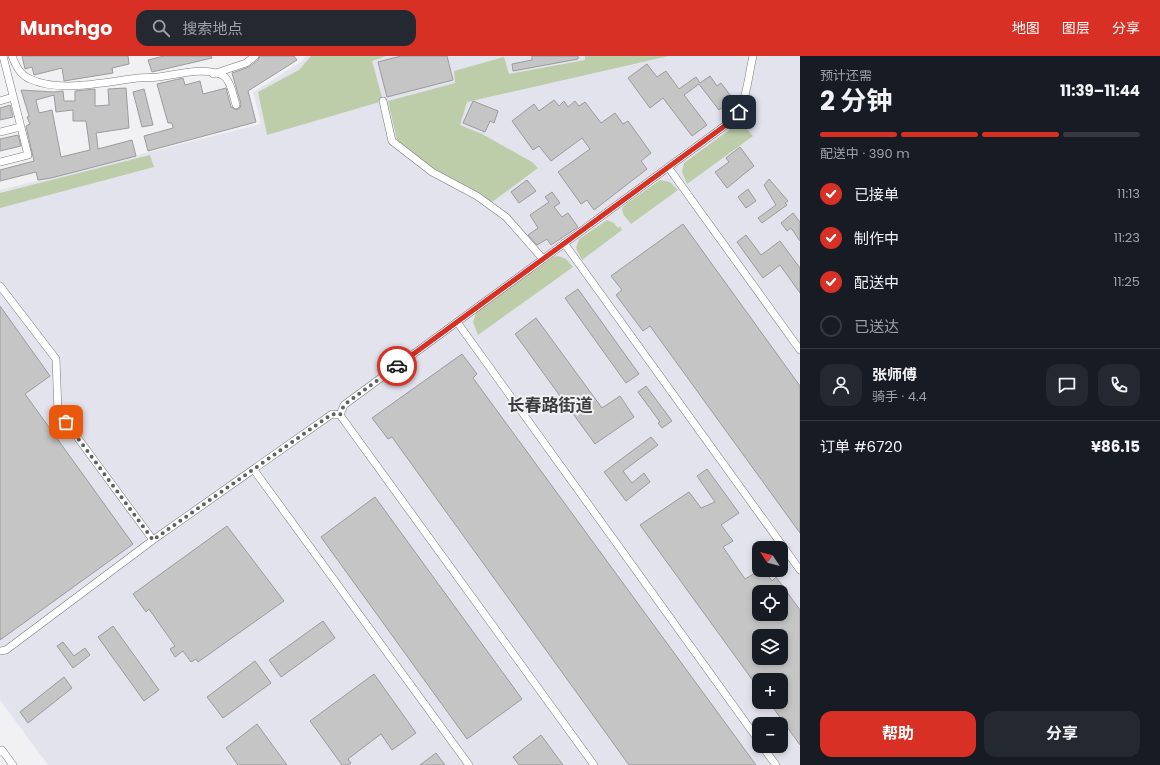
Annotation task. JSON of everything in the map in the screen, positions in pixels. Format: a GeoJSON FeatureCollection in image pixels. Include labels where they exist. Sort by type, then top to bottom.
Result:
{"type":"FeatureCollection","features":[{"type":"Feature","properties":{"kind":"lane"},"geometry":{"type":"LineString","coordinates":[[0,162],[28,156],[13,97],[2,66],[3,56]]}},
{"type":"Feature","properties":{"kind":"lane"},"geometry":{"type":"LineString","coordinates":[[12,56],[21,74],[31,80],[53,84],[87,84],[200,72],[223,76],[229,83],[236,105]]}},
{"type":"Feature","properties":{"kind":"lane"},"geometry":{"type":"LineString","coordinates":[[213,74],[246,63],[255,56]]}},
{"type":"Feature","properties":{"kind":"lane"},"geometry":{"type":"LineString","coordinates":[[340,415],[344,405],[734,119],[743,102],[753,56]]}},
{"type":"Feature","properties":{"kind":"lane"},"geometry":{"type":"LineString","coordinates":[[0,101],[13,97]]}},
{"type":"Feature","properties":{"kind":"lane"},"geometry":{"type":"LineString","coordinates":[[383,101],[392,141],[432,172],[477,196],[506,217],[543,259]]}},
{"type":"Feature","properties":{"kind":"lane"},"geometry":{"type":"LineString","coordinates":[[0,132],[20,127]]}},
{"type":"Feature","properties":{"kind":"lane"},"geometry":{"type":"LineString","coordinates":[[668,167],[800,350]]}},
{"type":"Feature","properties":{"kind":"lane"},"geometry":{"type":"LineString","coordinates":[[564,243],[800,570]]}},
{"type":"Feature","properties":{"kind":"lane"},"geometry":{"type":"LineString","coordinates":[[0,286],[56,359],[58,411],[153,540]]}},
{"type":"Feature","properties":{"kind":"lane"},"geometry":{"type":"LineString","coordinates":[[457,322],[752,731]]}},
{"type":"Feature","properties":{"kind":"lane"},"geometry":{"type":"LineString","coordinates":[[0,651],[6,650],[153,540],[332,414],[340,415],[594,765]]}},
{"type":"Feature","properties":{"kind":"lane"},"geometry":{"type":"LineString","coordinates":[[254,470],[469,765]]}},
{"type":"Feature","properties":{"kind":"lane"},"geometry":{"type":"LineString","coordinates":[[0,752],[2,750],[12,765]]}},
{"type":"Feature","properties":{"kind":"lane"},"geometry":{"type":"LineString","coordinates":[[767,753],[776,765]]}},
{"type":"Feature","properties":{"kind":"shaded area"},"geometry":{"type":"Polygon","coordinates":[[[306,56],[800,56],[800,765],[48,765],[0,700],[0,190],[261,124],[253,92],[301,62],[306,56]]]}},
{"type":"Feature","properties":{"kind":"green space"},"geometry":{"type":"Polygon","coordinates":[[[311,56],[386,56],[372,61],[383,101],[267,135],[258,92],[299,70],[311,56]]]}},
{"type":"Feature","properties":{"kind":"green space"},"geometry":{"type":"Polygon","coordinates":[[[585,56],[669,56],[467,102],[460,125],[482,134],[532,162],[538,168],[492,202],[432,168],[397,140],[388,101],[455,83],[454,71],[504,57],[509,74],[585,60],[585,56]]]}},
{"type":"Feature","properties":{"kind":"green space"},"geometry":{"type":"Polygon","coordinates":[[[733,127],[745,127],[753,136],[687,184],[682,172],[684,163],[733,127]]]}},
{"type":"Feature","properties":{"kind":"green space"},"geometry":{"type":"Polygon","coordinates":[[[150,155],[154,167],[0,208],[0,193],[150,155]]]}},
{"type":"Feature","properties":{"kind":"green space"},"geometry":{"type":"Polygon","coordinates":[[[660,180],[670,182],[678,190],[631,224],[623,214],[622,208],[660,180]]]}},
{"type":"Feature","properties":{"kind":"green space"},"geometry":{"type":"Polygon","coordinates":[[[607,220],[614,223],[618,228],[620,226],[622,230],[582,260],[576,248],[579,239],[607,220]]]}},
{"type":"Feature","properties":{"kind":"green space"},"geometry":{"type":"Polygon","coordinates":[[[558,256],[566,259],[573,267],[478,335],[473,322],[476,313],[553,257],[558,256]]]}},
{"type":"Feature","properties":{"kind":"building"},"geometry":{"type":"Polygon","coordinates":[[[22,56],[128,56],[129,64],[112,68],[113,73],[64,81],[62,68],[34,75],[32,67],[25,69],[22,56]]]}},
{"type":"Feature","properties":{"kind":"building"},"geometry":{"type":"Polygon","coordinates":[[[164,56],[211,56],[212,58],[152,72],[148,60],[164,56]]]}},
{"type":"Feature","properties":{"kind":"building"},"geometry":{"type":"Polygon","coordinates":[[[260,56],[294,56],[297,60],[248,91],[256,122],[148,151],[144,136],[173,128],[172,123],[168,123],[157,84],[183,78],[185,85],[200,81],[203,94],[226,88],[231,107],[237,110],[240,108],[241,104],[232,73],[249,67],[258,60],[260,56]]]}},
{"type":"Feature","properties":{"kind":"building"},"geometry":{"type":"Polygon","coordinates":[[[401,56],[447,56],[453,80],[387,97],[378,62],[401,56]]]}},
{"type":"Feature","properties":{"kind":"building"},"geometry":{"type":"Polygon","coordinates":[[[532,56],[578,56],[578,59],[513,71],[512,64],[532,60],[532,56]]]}},
{"type":"Feature","properties":{"kind":"building"},"geometry":{"type":"Polygon","coordinates":[[[647,64],[657,77],[666,71],[679,89],[696,77],[700,83],[710,76],[717,86],[721,83],[733,99],[719,110],[699,84],[684,95],[707,125],[692,136],[663,98],[650,108],[628,78],[647,64]]]}},
{"type":"Feature","properties":{"kind":"building"},"geometry":{"type":"Polygon","coordinates":[[[126,88],[129,128],[96,133],[98,149],[132,140],[136,156],[51,178],[38,180],[36,172],[0,181],[0,170],[34,161],[26,126],[30,124],[27,117],[29,116],[21,90],[54,92],[63,91],[64,101],[75,101],[75,91],[95,89],[95,106],[109,105],[108,89],[126,88]],[[54,95],[36,100],[39,113],[52,110],[61,157],[90,150],[86,121],[73,121],[73,110],[56,112],[54,95]]]}},
{"type":"Feature","properties":{"kind":"building"},"geometry":{"type":"Polygon","coordinates":[[[144,89],[153,125],[142,127],[133,92],[144,89]]]}},
{"type":"Feature","properties":{"kind":"building"},"geometry":{"type":"Polygon","coordinates":[[[554,100],[559,106],[564,101],[568,107],[575,101],[579,106],[585,102],[601,123],[615,113],[623,124],[628,121],[651,153],[641,161],[647,169],[594,210],[587,200],[581,204],[558,172],[590,149],[582,138],[551,161],[539,146],[533,150],[512,121],[534,104],[539,111],[554,100]]]}},
{"type":"Feature","properties":{"kind":"building"},"geometry":{"type":"Polygon","coordinates":[[[473,101],[498,111],[494,123],[490,121],[485,132],[463,123],[473,101]]]}},
{"type":"Feature","properties":{"kind":"building"},"geometry":{"type":"Polygon","coordinates":[[[10,105],[13,117],[0,120],[0,108],[10,105]]]}},
{"type":"Feature","properties":{"kind":"building"},"geometry":{"type":"Polygon","coordinates":[[[18,135],[21,146],[0,151],[0,139],[18,135]]]}},
{"type":"Feature","properties":{"kind":"building"},"geometry":{"type":"Polygon","coordinates":[[[740,147],[754,166],[727,188],[715,172],[729,162],[726,158],[740,147]]]}},
{"type":"Feature","properties":{"kind":"building"},"geometry":{"type":"Polygon","coordinates":[[[769,179],[788,201],[785,203],[787,205],[762,223],[758,218],[776,205],[764,185],[769,179]]]}},
{"type":"Feature","properties":{"kind":"building"},"geometry":{"type":"Polygon","coordinates":[[[527,180],[536,191],[519,203],[511,192],[527,180]]]}},
{"type":"Feature","properties":{"kind":"building"},"geometry":{"type":"Polygon","coordinates":[[[748,189],[756,201],[746,208],[738,197],[748,189]]]}},
{"type":"Feature","properties":{"kind":"building"},"geometry":{"type":"Polygon","coordinates":[[[552,192],[560,203],[554,207],[562,217],[568,213],[578,227],[551,245],[547,239],[537,245],[528,235],[538,228],[530,215],[549,202],[545,197],[552,192]]]}},
{"type":"Feature","properties":{"kind":"building"},"geometry":{"type":"Polygon","coordinates":[[[793,213],[800,222],[800,241],[791,228],[787,231],[781,223],[793,213]]]}},
{"type":"Feature","properties":{"kind":"building"},"geometry":{"type":"Polygon","coordinates":[[[683,224],[800,386],[800,533],[650,326],[643,331],[616,295],[622,290],[611,276],[683,224]]]}},
{"type":"Feature","properties":{"kind":"building"},"geometry":{"type":"Polygon","coordinates":[[[746,235],[761,255],[780,241],[800,268],[800,293],[780,265],[763,278],[737,242],[746,235]]]}},
{"type":"Feature","properties":{"kind":"building"},"geometry":{"type":"Polygon","coordinates":[[[578,289],[639,374],[626,383],[565,298],[578,289]]]}},
{"type":"Feature","properties":{"kind":"building"},"geometry":{"type":"Polygon","coordinates":[[[0,306],[50,376],[25,394],[133,544],[0,640],[0,306]]]}},
{"type":"Feature","properties":{"kind":"building"},"geometry":{"type":"Polygon","coordinates":[[[536,318],[602,408],[620,396],[634,417],[595,444],[515,334],[536,318]]]}},
{"type":"Feature","properties":{"kind":"building"},"geometry":{"type":"Polygon","coordinates":[[[462,354],[477,374],[473,378],[756,765],[629,765],[392,437],[388,439],[372,418],[462,354]]]}},
{"type":"Feature","properties":{"kind":"building"},"geometry":{"type":"Polygon","coordinates":[[[646,386],[672,421],[662,428],[658,423],[660,422],[638,392],[646,386]]]}},
{"type":"Feature","properties":{"kind":"building"},"geometry":{"type":"Polygon","coordinates":[[[651,437],[658,445],[623,471],[632,483],[644,473],[650,482],[626,501],[604,472],[651,437]]]}},
{"type":"Feature","properties":{"kind":"building"},"geometry":{"type":"Polygon","coordinates":[[[707,469],[739,513],[721,525],[733,541],[723,547],[745,579],[752,575],[752,577],[769,577],[772,581],[776,577],[782,585],[752,585],[752,621],[788,621],[788,594],[800,610],[800,745],[788,728],[788,717],[780,717],[774,709],[788,709],[788,673],[752,673],[752,679],[640,525],[689,492],[701,508],[715,502],[697,476],[707,469]]]}},
{"type":"Feature","properties":{"kind":"building"},"geometry":{"type":"Polygon","coordinates":[[[375,497],[522,699],[467,739],[321,537],[375,497]]]}},
{"type":"Feature","properties":{"kind":"building"},"geometry":{"type":"Polygon","coordinates":[[[227,526],[284,601],[198,662],[196,659],[191,662],[183,651],[175,657],[170,649],[175,646],[149,609],[146,612],[133,594],[227,526]]]}},
{"type":"Feature","properties":{"kind":"building"},"geometry":{"type":"Polygon","coordinates":[[[323,621],[335,638],[281,677],[269,660],[323,621]]]}},
{"type":"Feature","properties":{"kind":"building"},"geometry":{"type":"Polygon","coordinates":[[[113,626],[159,690],[144,701],[98,637],[113,626]]]}},
{"type":"Feature","properties":{"kind":"building"},"geometry":{"type":"Polygon","coordinates":[[[63,642],[74,656],[85,648],[90,655],[73,668],[57,646],[63,642]]]}},
{"type":"Feature","properties":{"kind":"building"},"geometry":{"type":"Polygon","coordinates":[[[255,661],[271,683],[223,718],[207,697],[255,661]]]}},
{"type":"Feature","properties":{"kind":"building"},"geometry":{"type":"Polygon","coordinates":[[[374,674],[416,733],[392,750],[381,734],[348,759],[351,763],[348,765],[342,765],[310,721],[374,674]]]}},
{"type":"Feature","properties":{"kind":"building"},"geometry":{"type":"Polygon","coordinates":[[[64,677],[72,688],[28,723],[20,712],[64,677]]]}},
{"type":"Feature","properties":{"kind":"building"},"geometry":{"type":"Polygon","coordinates":[[[257,724],[287,765],[238,765],[226,748],[257,724]]]}},
{"type":"Feature","properties":{"kind":"building"},"geometry":{"type":"Polygon","coordinates":[[[541,735],[563,765],[519,765],[513,757],[541,735]]]}},
{"type":"Feature","properties":{"kind":"building"},"geometry":{"type":"Polygon","coordinates":[[[436,753],[445,765],[420,765],[436,753]]]}},
{"type":"Feature","properties":{"kind":"way so far"},"geometry":{"type":"LineString","coordinates":[[66,422],[153,540],[332,414],[340,415],[344,405],[397,366]]}},
{"type":"Feature","properties":{"kind":"district","name":"长春路街道"},"geometry":{"type":"Point","coordinates":[550,405]}},
{"type":"Feature","properties":{"kind":"route"},"geometry":{"type":"LineString","coordinates":[[397,366],[734,119],[739,112]]}}]}
